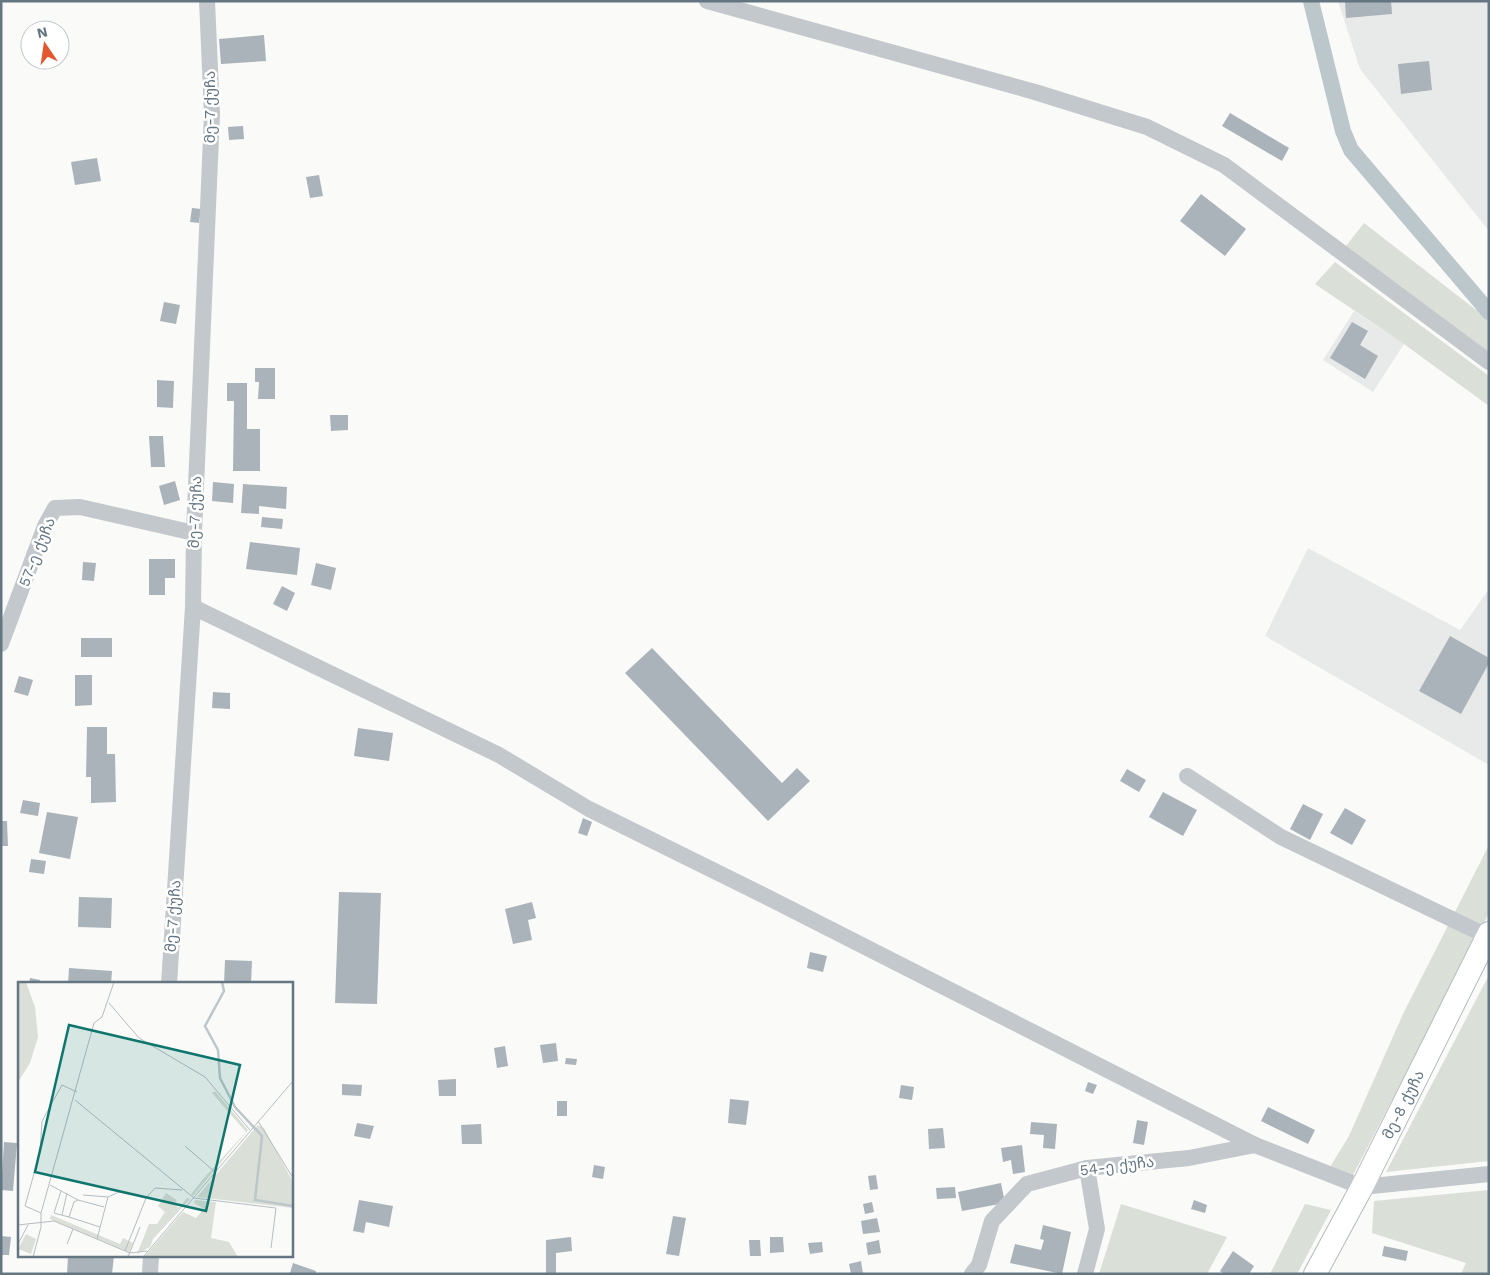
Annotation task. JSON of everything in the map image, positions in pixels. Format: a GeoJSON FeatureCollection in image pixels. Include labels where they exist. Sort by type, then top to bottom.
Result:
{"type":"FeatureCollection","features":[{"type":"Feature","properties":{"kind":"street","name":"მე-7 ქუჩა"},"geometry":{"type":"LineString","coordinates":[[169,982],[193,607],[194,533],[212,114],[207,1]]}},
{"type":"Feature","properties":{"kind":"street"},"geometry":{"type":"LineString","coordinates":[[707,1],[1034,92],[1147,127],[1224,164],[1489,362]]}},
{"type":"Feature","properties":{"kind":"street","name":"57-ე ქუჩა"},"geometry":{"type":"LineString","coordinates":[[1,644],[45,526],[55,508],[80,507],[194,533]]}},
{"type":"Feature","properties":{"kind":"street"},"geometry":{"type":"LineString","coordinates":[[193,607],[499,755],[589,809],[765,896],[1255,1145],[1362,1187],[1489,1174]]}},
{"type":"Feature","properties":{"kind":"street"},"geometry":{"type":"LineString","coordinates":[[1187,776],[1281,837],[1488,935]]}},
{"type":"Feature","properties":{"kind":"street","name":"მე-8 ქუჩა"},"geometry":{"type":"LineString","coordinates":[[1315,1274],[1362,1187],[1488,935]]}},
{"type":"Feature","properties":{"kind":"street","name":"54-ე ქუჩა"},"geometry":{"type":"LineString","coordinates":[[972,1274],[979,1265],[992,1221],[1027,1184],[1087,1168],[1189,1158],[1255,1145]]}},
{"type":"Feature","properties":{"kind":"street"},"geometry":{"type":"LineString","coordinates":[[1085,1274],[1097,1229],[1087,1168]]}},
{"type":"Feature","properties":{"kind":"street"},"geometry":{"type":"LineString","coordinates":[[150,1274],[151,1258]]}},
{"type":"Feature","properties":{"kind":"shaded area"},"geometry":{"type":"Polygon","coordinates":[[[1338,1],[1489,1],[1489,231],[1360,69],[1338,1]]]}},
{"type":"Feature","properties":{"kind":"shaded area"},"geometry":{"type":"Polygon","coordinates":[[[1364,223],[1489,320],[1489,357],[1346,246],[1364,223]]]}},
{"type":"Feature","properties":{"kind":"shaded area"},"geometry":{"type":"Polygon","coordinates":[[[1335,262],[1489,376],[1489,406],[1404,344],[1315,284],[1335,262]]]}},
{"type":"Feature","properties":{"kind":"shaded area"},"geometry":{"type":"Polygon","coordinates":[[[1354,311],[1404,344],[1373,392],[1323,360],[1354,311]]]}},
{"type":"Feature","properties":{"kind":"shaded area"},"geometry":{"type":"Polygon","coordinates":[[[1308,548],[1460,630],[1489,589],[1489,765],[1265,636],[1308,548]]]}},
{"type":"Feature","properties":{"kind":"shaded area"},"geometry":{"type":"Polygon","coordinates":[[[1489,845],[1489,913],[1352,1177],[1330,1167],[1349,1136],[1403,1014],[1489,845]]]}},
{"type":"Feature","properties":{"kind":"shaded area"},"geometry":{"type":"Polygon","coordinates":[[[1489,975],[1489,1161],[1386,1172],[1489,975]]]}},
{"type":"Feature","properties":{"kind":"shaded area"},"geometry":{"type":"Polygon","coordinates":[[[1489,1190],[1489,1274],[1461,1274],[1466,1263],[1372,1233],[1374,1201],[1489,1190]]]}},
{"type":"Feature","properties":{"kind":"shaded area"},"geometry":{"type":"Polygon","coordinates":[[[1121,1204],[1227,1237],[1207,1274],[1099,1274],[1121,1204]]]}},
{"type":"Feature","properties":{"kind":"shaded area"},"geometry":{"type":"Polygon","coordinates":[[[1305,1204],[1331,1210],[1297,1274],[1270,1274],[1305,1204]]]}},
{"type":"Feature","properties":{"kind":"building"},"geometry":{"type":"Polygon","coordinates":[[[1345,1],[1391,1],[1392,14],[1346,18],[1345,1]]]}},
{"type":"Feature","properties":{"kind":"building"},"geometry":{"type":"Polygon","coordinates":[[[264,35],[266,61],[221,64],[219,39],[264,35]]]}},
{"type":"Feature","properties":{"kind":"building"},"geometry":{"type":"Polygon","coordinates":[[[1429,61],[1432,90],[1401,94],[1398,64],[1429,61]]]}},
{"type":"Feature","properties":{"kind":"building"},"geometry":{"type":"Polygon","coordinates":[[[1230,113],[1289,148],[1282,161],[1222,126],[1230,113]]]}},
{"type":"Feature","properties":{"kind":"building"},"geometry":{"type":"Polygon","coordinates":[[[243,126],[244,139],[229,140],[228,127],[243,126]]]}},
{"type":"Feature","properties":{"kind":"building"},"geometry":{"type":"Polygon","coordinates":[[[97,158],[101,181],[75,185],[71,162],[97,158]]]}},
{"type":"Feature","properties":{"kind":"building"},"geometry":{"type":"Polygon","coordinates":[[[319,175],[323,196],[310,198],[306,177],[319,175]]]}},
{"type":"Feature","properties":{"kind":"building"},"geometry":{"type":"Polygon","coordinates":[[[1201,194],[1246,229],[1225,256],[1180,221],[1201,194]]]}},
{"type":"Feature","properties":{"kind":"building"},"geometry":{"type":"Polygon","coordinates":[[[192,208],[201,209],[199,223],[190,222],[192,208]]]}},
{"type":"Feature","properties":{"kind":"building"},"geometry":{"type":"Polygon","coordinates":[[[164,302],[180,305],[176,324],[160,321],[164,302]]]}},
{"type":"Feature","properties":{"kind":"building"},"geometry":{"type":"Polygon","coordinates":[[[1352,322],[1368,331],[1360,345],[1378,356],[1365,379],[1330,358],[1352,322]]]}},
{"type":"Feature","properties":{"kind":"building"},"geometry":{"type":"Polygon","coordinates":[[[255,368],[275,368],[275,399],[258,399],[259,382],[255,382],[255,368]]]}},
{"type":"Feature","properties":{"kind":"building"},"geometry":{"type":"Polygon","coordinates":[[[157,380],[174,381],[173,408],[157,407],[157,380]]]}},
{"type":"Feature","properties":{"kind":"building"},"geometry":{"type":"Polygon","coordinates":[[[227,383],[247,383],[247,429],[260,429],[260,471],[233,471],[234,401],[227,401],[227,383]]]}},
{"type":"Feature","properties":{"kind":"building"},"geometry":{"type":"Polygon","coordinates":[[[330,415],[348,415],[348,430],[331,431],[330,415]]]}},
{"type":"Feature","properties":{"kind":"building"},"geometry":{"type":"Polygon","coordinates":[[[149,436],[163,436],[165,467],[151,467],[149,436]]]}},
{"type":"Feature","properties":{"kind":"building"},"geometry":{"type":"Polygon","coordinates":[[[175,481],[180,500],[164,505],[159,486],[175,481]]]}},
{"type":"Feature","properties":{"kind":"building"},"geometry":{"type":"Polygon","coordinates":[[[213,482],[234,484],[233,503],[212,501],[213,482]]]}},
{"type":"Feature","properties":{"kind":"building"},"geometry":{"type":"Polygon","coordinates":[[[243,484],[287,487],[286,509],[259,506],[259,514],[241,513],[243,484]]]}},
{"type":"Feature","properties":{"kind":"building"},"geometry":{"type":"Polygon","coordinates":[[[262,517],[283,519],[282,529],[261,527],[262,517]]]}},
{"type":"Feature","properties":{"kind":"building"},"geometry":{"type":"Polygon","coordinates":[[[250,542],[300,548],[297,575],[246,569],[250,542]]]}},
{"type":"Feature","properties":{"kind":"building"},"geometry":{"type":"Polygon","coordinates":[[[149,559],[175,559],[175,578],[165,578],[165,595],[149,595],[149,559]]]}},
{"type":"Feature","properties":{"kind":"building"},"geometry":{"type":"Polygon","coordinates":[[[83,562],[96,563],[94,581],[82,580],[83,562]]]}},
{"type":"Feature","properties":{"kind":"building"},"geometry":{"type":"Polygon","coordinates":[[[316,563],[336,568],[331,590],[311,585],[316,563]]]}},
{"type":"Feature","properties":{"kind":"building"},"geometry":{"type":"Polygon","coordinates":[[[282,586],[295,593],[287,611],[273,604],[282,586]]]}},
{"type":"Feature","properties":{"kind":"building"},"geometry":{"type":"Polygon","coordinates":[[[1450,636],[1489,658],[1489,663],[1461,714],[1419,691],[1450,636]]]}},
{"type":"Feature","properties":{"kind":"building"},"geometry":{"type":"Polygon","coordinates":[[[81,638],[112,638],[112,657],[81,657],[81,638]]]}},
{"type":"Feature","properties":{"kind":"building"},"geometry":{"type":"Polygon","coordinates":[[[652,648],[782,783],[797,768],[810,781],[768,821],[625,673],[652,648]]]}},
{"type":"Feature","properties":{"kind":"building"},"geometry":{"type":"Polygon","coordinates":[[[75,675],[92,675],[92,705],[75,706],[75,675]]]}},
{"type":"Feature","properties":{"kind":"building"},"geometry":{"type":"Polygon","coordinates":[[[19,676],[33,680],[28,696],[14,692],[19,676]]]}},
{"type":"Feature","properties":{"kind":"building"},"geometry":{"type":"Polygon","coordinates":[[[213,692],[230,693],[230,709],[212,708],[213,692]]]}},
{"type":"Feature","properties":{"kind":"building"},"geometry":{"type":"Polygon","coordinates":[[[87,727],[107,727],[107,754],[115,754],[116,802],[91,803],[91,777],[86,777],[87,727]]]}},
{"type":"Feature","properties":{"kind":"building"},"geometry":{"type":"Polygon","coordinates":[[[358,728],[393,733],[389,761],[354,756],[358,728]]]}},
{"type":"Feature","properties":{"kind":"building"},"geometry":{"type":"Polygon","coordinates":[[[1127,769],[1146,780],[1139,792],[1120,781],[1127,769]]]}},
{"type":"Feature","properties":{"kind":"building"},"geometry":{"type":"Polygon","coordinates":[[[1163,792],[1197,810],[1183,836],[1149,817],[1163,792]]]}},
{"type":"Feature","properties":{"kind":"building"},"geometry":{"type":"Polygon","coordinates":[[[23,800],[40,803],[38,816],[20,813],[23,800]]]}},
{"type":"Feature","properties":{"kind":"building"},"geometry":{"type":"Polygon","coordinates":[[[1303,804],[1323,814],[1310,840],[1290,829],[1303,804]]]}},
{"type":"Feature","properties":{"kind":"building"},"geometry":{"type":"Polygon","coordinates":[[[1345,808],[1366,820],[1352,845],[1330,833],[1345,808]]]}},
{"type":"Feature","properties":{"kind":"building"},"geometry":{"type":"Polygon","coordinates":[[[47,812],[78,817],[70,859],[39,853],[47,812]]]}},
{"type":"Feature","properties":{"kind":"building"},"geometry":{"type":"Polygon","coordinates":[[[583,818],[592,822],[587,836],[578,833],[583,818]]]}},
{"type":"Feature","properties":{"kind":"building"},"geometry":{"type":"Polygon","coordinates":[[[1,821],[7,821],[8,846],[1,846],[1,821]]]}},
{"type":"Feature","properties":{"kind":"building"},"geometry":{"type":"Polygon","coordinates":[[[31,859],[46,861],[44,874],[29,872],[31,859]]]}},
{"type":"Feature","properties":{"kind":"building"},"geometry":{"type":"Polygon","coordinates":[[[339,892],[381,893],[377,1004],[335,1003],[339,892]]]}},
{"type":"Feature","properties":{"kind":"building"},"geometry":{"type":"Polygon","coordinates":[[[79,897],[112,898],[111,928],[78,927],[79,897]]]}},
{"type":"Feature","properties":{"kind":"building"},"geometry":{"type":"Polygon","coordinates":[[[532,902],[536,918],[528,920],[532,940],[513,944],[505,909],[532,902]]]}},
{"type":"Feature","properties":{"kind":"building"},"geometry":{"type":"Polygon","coordinates":[[[810,952],[827,956],[823,972],[807,968],[810,952]]]}},
{"type":"Feature","properties":{"kind":"building"},"geometry":{"type":"Polygon","coordinates":[[[225,960],[252,961],[251,982],[224,982],[225,960]]]}},
{"type":"Feature","properties":{"kind":"building"},"geometry":{"type":"Polygon","coordinates":[[[69,968],[112,971],[111,982],[68,982],[69,968]]]}},
{"type":"Feature","properties":{"kind":"building"},"geometry":{"type":"Polygon","coordinates":[[[30,978],[40,980],[40,982],[29,982],[30,978]]]}},
{"type":"Feature","properties":{"kind":"building"},"geometry":{"type":"Polygon","coordinates":[[[556,1043],[558,1061],[543,1063],[540,1045],[556,1043]]]}},
{"type":"Feature","properties":{"kind":"building"},"geometry":{"type":"Polygon","coordinates":[[[505,1046],[508,1066],[497,1068],[494,1048],[505,1046]]]}},
{"type":"Feature","properties":{"kind":"building"},"geometry":{"type":"Polygon","coordinates":[[[566,1058],[577,1059],[576,1065],[565,1064],[566,1058]]]}},
{"type":"Feature","properties":{"kind":"building"},"geometry":{"type":"Polygon","coordinates":[[[456,1079],[456,1096],[439,1096],[438,1080],[456,1079]]]}},
{"type":"Feature","properties":{"kind":"building"},"geometry":{"type":"Polygon","coordinates":[[[1088,1082],[1097,1085],[1093,1094],[1085,1091],[1088,1082]]]}},
{"type":"Feature","properties":{"kind":"building"},"geometry":{"type":"Polygon","coordinates":[[[342,1084],[362,1085],[361,1096],[342,1095],[342,1084]]]}},
{"type":"Feature","properties":{"kind":"building"},"geometry":{"type":"Polygon","coordinates":[[[901,1085],[914,1087],[912,1100],[899,1098],[901,1085]]]}},
{"type":"Feature","properties":{"kind":"building"},"geometry":{"type":"Polygon","coordinates":[[[730,1099],[749,1101],[746,1125],[728,1123],[730,1099]]]}},
{"type":"Feature","properties":{"kind":"building"},"geometry":{"type":"Polygon","coordinates":[[[557,1101],[567,1101],[567,1116],[557,1116],[557,1101]]]}},
{"type":"Feature","properties":{"kind":"building"},"geometry":{"type":"Polygon","coordinates":[[[1268,1107],[1315,1130],[1308,1144],[1261,1121],[1268,1107]]]}},
{"type":"Feature","properties":{"kind":"building"},"geometry":{"type":"Polygon","coordinates":[[[1137,1120],[1148,1122],[1144,1145],[1133,1143],[1137,1120]]]}},
{"type":"Feature","properties":{"kind":"building"},"geometry":{"type":"Polygon","coordinates":[[[1031,1122],[1057,1124],[1055,1149],[1043,1148],[1044,1135],[1030,1134],[1031,1122]]]}},
{"type":"Feature","properties":{"kind":"building"},"geometry":{"type":"Polygon","coordinates":[[[357,1123],[374,1126],[370,1139],[354,1136],[357,1123]]]}},
{"type":"Feature","properties":{"kind":"building"},"geometry":{"type":"Polygon","coordinates":[[[481,1124],[482,1144],[462,1144],[461,1125],[481,1124]]]}},
{"type":"Feature","properties":{"kind":"building"},"geometry":{"type":"Polygon","coordinates":[[[943,1128],[945,1148],[929,1149],[928,1129],[943,1128]]]}},
{"type":"Feature","properties":{"kind":"building"},"geometry":{"type":"Polygon","coordinates":[[[4,1142],[17,1143],[13,1191],[1,1190],[4,1142]]]}},
{"type":"Feature","properties":{"kind":"building"},"geometry":{"type":"Polygon","coordinates":[[[1022,1145],[1025,1172],[1013,1174],[1011,1160],[1003,1162],[1001,1148],[1022,1145]]]}},
{"type":"Feature","properties":{"kind":"building"},"geometry":{"type":"Polygon","coordinates":[[[594,1165],[605,1167],[603,1179],[592,1177],[594,1165]]]}},
{"type":"Feature","properties":{"kind":"building"},"geometry":{"type":"Polygon","coordinates":[[[876,1175],[878,1189],[870,1190],[868,1176],[876,1175]]]}},
{"type":"Feature","properties":{"kind":"building"},"geometry":{"type":"Polygon","coordinates":[[[1001,1183],[1005,1203],[962,1211],[958,1192],[1001,1183]]]}},
{"type":"Feature","properties":{"kind":"building"},"geometry":{"type":"Polygon","coordinates":[[[955,1187],[956,1198],[937,1199],[936,1188],[955,1187]]]}},
{"type":"Feature","properties":{"kind":"building"},"geometry":{"type":"Polygon","coordinates":[[[359,1200],[393,1206],[389,1227],[366,1222],[364,1233],[353,1231],[359,1200]]]}},
{"type":"Feature","properties":{"kind":"building"},"geometry":{"type":"Polygon","coordinates":[[[1194,1200],[1207,1205],[1205,1213],[1191,1209],[1194,1200]]]}},
{"type":"Feature","properties":{"kind":"building"},"geometry":{"type":"Polygon","coordinates":[[[872,1202],[874,1212],[865,1214],[863,1204],[872,1202]]]}},
{"type":"Feature","properties":{"kind":"building"},"geometry":{"type":"Polygon","coordinates":[[[673,1216],[686,1218],[679,1256],[666,1254],[673,1216]]]}},
{"type":"Feature","properties":{"kind":"building"},"geometry":{"type":"Polygon","coordinates":[[[877,1218],[880,1232],[863,1234],[861,1221],[877,1218]]]}},
{"type":"Feature","properties":{"kind":"building"},"geometry":{"type":"Polygon","coordinates":[[[1043,1225],[1071,1232],[1062,1274],[1010,1263],[1015,1244],[1041,1250],[1044,1240],[1040,1239],[1043,1225]]]}},
{"type":"Feature","properties":{"kind":"building"},"geometry":{"type":"Polygon","coordinates":[[[1,1236],[11,1237],[9,1255],[1,1255],[1,1236]]]}},
{"type":"Feature","properties":{"kind":"building"},"geometry":{"type":"Polygon","coordinates":[[[571,1237],[572,1251],[556,1253],[556,1274],[546,1274],[546,1240],[571,1237]]]}},
{"type":"Feature","properties":{"kind":"building"},"geometry":{"type":"Polygon","coordinates":[[[770,1237],[783,1237],[784,1252],[770,1253],[770,1237]]]}},
{"type":"Feature","properties":{"kind":"building"},"geometry":{"type":"Polygon","coordinates":[[[749,1240],[760,1240],[761,1256],[750,1256],[749,1240]]]}},
{"type":"Feature","properties":{"kind":"building"},"geometry":{"type":"Polygon","coordinates":[[[879,1240],[881,1253],[868,1255],[866,1243],[879,1240]]]}},
{"type":"Feature","properties":{"kind":"building"},"geometry":{"type":"Polygon","coordinates":[[[822,1242],[823,1252],[810,1254],[808,1243],[822,1242]]]}},
{"type":"Feature","properties":{"kind":"building"},"geometry":{"type":"Polygon","coordinates":[[[1384,1246],[1408,1251],[1406,1261],[1382,1256],[1384,1246]]]}},
{"type":"Feature","properties":{"kind":"building"},"geometry":{"type":"Polygon","coordinates":[[[1233,1251],[1254,1266],[1249,1274],[1224,1274],[1220,1271],[1233,1251]]]}},
{"type":"Feature","properties":{"kind":"building"},"geometry":{"type":"Polygon","coordinates":[[[68,1258],[114,1258],[112,1274],[67,1274],[68,1258]]]}},
{"type":"Feature","properties":{"kind":"building"},"geometry":{"type":"Polygon","coordinates":[[[861,1261],[863,1274],[851,1274],[849,1264],[861,1261]]]}},
{"type":"Feature","properties":{"kind":"building"},"geometry":{"type":"Polygon","coordinates":[[[293,1263],[316,1271],[316,1274],[290,1273],[293,1263]]]}},
{"type":"Feature","properties":{"kind":"waterway"},"geometry":{"type":"LineString","coordinates":[[1311,1],[1343,131],[1351,150],[1489,312]]}}]}
